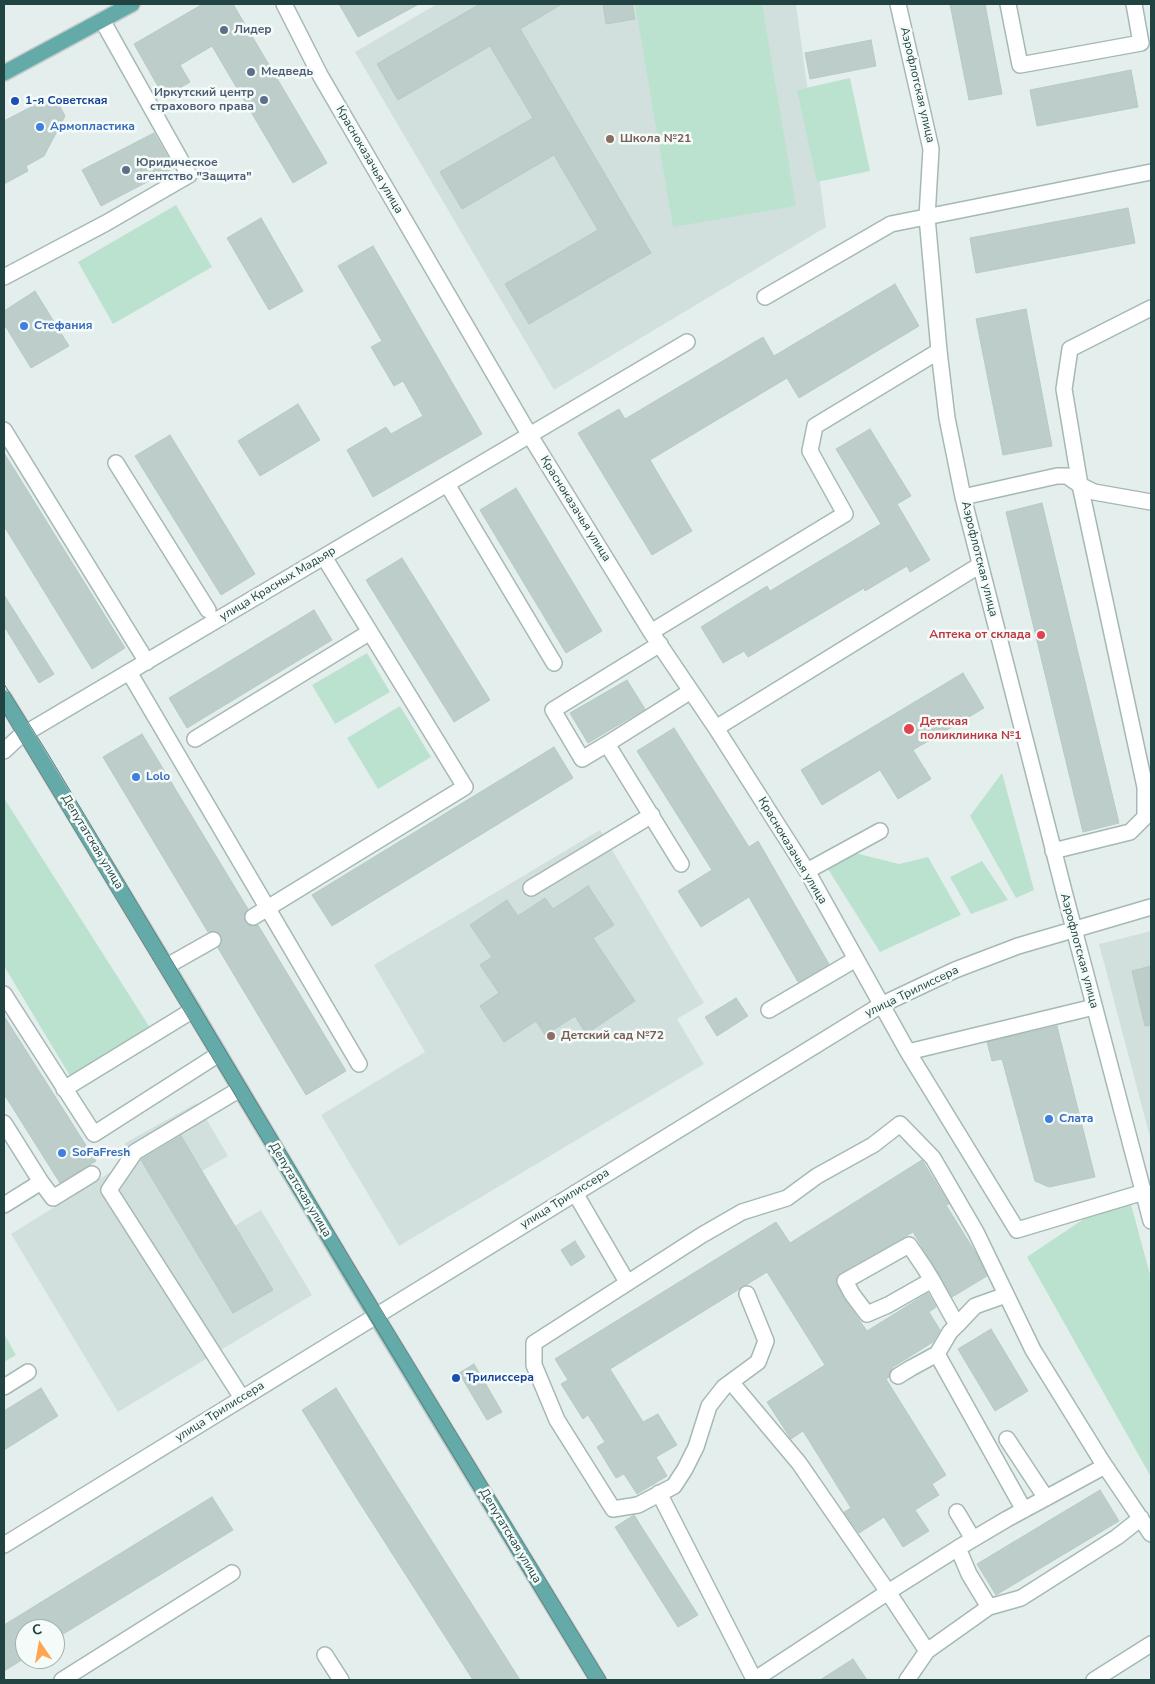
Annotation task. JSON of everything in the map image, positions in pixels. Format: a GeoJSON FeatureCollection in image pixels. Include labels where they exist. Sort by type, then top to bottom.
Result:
{"type":"FeatureCollection","features":[{"type":"Feature","properties":{"kind":"main road"},"geometry":{"type":"LineString","coordinates":[[4,73],[132,4]]}},
{"type":"Feature","properties":{"kind":"main road","name":"Депутатская улица"},"geometry":{"type":"LineString","coordinates":[[4,698],[376,1316],[598,1680]]}},
{"type":"Feature","properties":{"kind":"street","name":"Красноказачья улица"},"geometry":{"type":"LineString","coordinates":[[284,4],[320,75],[529,434],[656,638],[807,871],[908,1052],[1016,1230],[1148,1193]]}},
{"type":"Feature","properties":{"kind":"street","name":"Аэрофлотская улица"},"geometry":{"type":"LineString","coordinates":[[898,4],[931,149],[927,217],[939,351],[948,418],[963,497],[1094,1006],[1148,1193],[1151,1221]]}},
{"type":"Feature","properties":{"kind":"street"},"geometry":{"type":"LineString","coordinates":[[1008,4],[1020,65],[1141,43],[1134,4]]}},
{"type":"Feature","properties":{"kind":"street"},"geometry":{"type":"LineString","coordinates":[[4,277],[106,223],[189,175],[102,20]]}},
{"type":"Feature","properties":{"kind":"street"},"geometry":{"type":"LineString","coordinates":[[765,297],[891,224],[1151,172]]}},
{"type":"Feature","properties":{"kind":"street"},"geometry":{"type":"LineString","coordinates":[[1053,851],[1130,832],[1145,817],[1146,787],[1080,485],[1064,388],[1070,349],[1151,308]]}},
{"type":"Feature","properties":{"kind":"street","name":"улица Красных Мадьяр"},"geometry":{"type":"LineString","coordinates":[[4,751],[26,734],[687,342]]}},
{"type":"Feature","properties":{"kind":"street"},"geometry":{"type":"LineString","coordinates":[[691,691],[582,759],[553,710],[656,638],[845,514],[810,451],[815,426],[939,351]]}},
{"type":"Feature","properties":{"kind":"street"},"geometry":{"type":"LineString","coordinates":[[4,430],[147,662]]}},
{"type":"Feature","properties":{"kind":"street"},"geometry":{"type":"LineString","coordinates":[[116,463],[208,610]]}},
{"type":"Feature","properties":{"kind":"street"},"geometry":{"type":"LineString","coordinates":[[963,497],[1057,476],[1067,476],[1094,492],[1151,502]]}},
{"type":"Feature","properties":{"kind":"street"},"geometry":{"type":"LineString","coordinates":[[446,484],[554,663]]}},
{"type":"Feature","properties":{"kind":"street"},"geometry":{"type":"LineString","coordinates":[[253,917],[465,787],[324,557]]}},
{"type":"Feature","properties":{"kind":"street"},"geometry":{"type":"LineString","coordinates":[[716,728],[980,565]]}},
{"type":"Feature","properties":{"kind":"street"},"geometry":{"type":"LineString","coordinates":[[195,739],[370,632]]}},
{"type":"Feature","properties":{"kind":"street"},"geometry":{"type":"LineString","coordinates":[[130,672],[359,1064]]}},
{"type":"Feature","properties":{"kind":"street"},"geometry":{"type":"LineString","coordinates":[[607,744],[681,864]]}},
{"type":"Feature","properties":{"kind":"street"},"geometry":{"type":"LineString","coordinates":[[531,888],[652,815]]}},
{"type":"Feature","properties":{"kind":"street"},"geometry":{"type":"LineString","coordinates":[[807,871],[880,831]]}},
{"type":"Feature","properties":{"kind":"street","name":"улица Трилиссера"},"geometry":{"type":"LineString","coordinates":[[4,1545],[882,1005],[955,970],[1018,946],[1151,907]]}},
{"type":"Feature","properties":{"kind":"street"},"geometry":{"type":"LineString","coordinates":[[166,966],[213,940]]}},
{"type":"Feature","properties":{"kind":"street"},"geometry":{"type":"LineString","coordinates":[[768,1010],[856,959]]}},
{"type":"Feature","properties":{"kind":"street"},"geometry":{"type":"LineString","coordinates":[[4,994],[94,1134],[219,1054]]}},
{"type":"Feature","properties":{"kind":"street"},"geometry":{"type":"LineString","coordinates":[[908,1052],[1094,1006]]}},
{"type":"Feature","properties":{"kind":"street"},"geometry":{"type":"LineString","coordinates":[[64,1089],[193,1010]]}},
{"type":"Feature","properties":{"kind":"street"},"geometry":{"type":"LineString","coordinates":[[240,1089],[135,1152],[109,1190],[242,1398]]}},
{"type":"Feature","properties":{"kind":"street"},"geometry":{"type":"LineString","coordinates":[[4,1123],[53,1198],[92,1174]]}},
{"type":"Feature","properties":{"kind":"street"},"geometry":{"type":"LineString","coordinates":[[747,1294],[766,1341],[758,1362],[724,1387],[709,1406],[696,1447],[674,1486],[638,1505],[613,1509],[558,1420],[534,1365],[534,1343],[702,1235],[742,1212],[787,1198],[817,1176],[873,1144],[900,1124],[933,1158],[976,1232],[1033,1350],[1105,1466],[1151,1534]]}},
{"type":"Feature","properties":{"kind":"street"},"geometry":{"type":"LineString","coordinates":[[4,1205],[41,1182]]}},
{"type":"Feature","properties":{"kind":"street"},"geometry":{"type":"LineString","coordinates":[[575,1193],[627,1282]]}},
{"type":"Feature","properties":{"kind":"street"},"geometry":{"type":"LineString","coordinates":[[932,1280],[888,1305],[867,1314],[845,1281],[909,1245],[932,1280],[957,1326]]}},
{"type":"Feature","properties":{"kind":"street"},"geometry":{"type":"LineString","coordinates":[[898,1376],[937,1354],[950,1332],[975,1306],[1006,1295]]}},
{"type":"Feature","properties":{"kind":"street"},"geometry":{"type":"LineString","coordinates":[[937,1354],[1024,1510]]}},
{"type":"Feature","properties":{"kind":"street"},"geometry":{"type":"LineString","coordinates":[[4,1387],[28,1372]]}},
{"type":"Feature","properties":{"kind":"street"},"geometry":{"type":"LineString","coordinates":[[731,1382],[799,1463],[927,1651]]}},
{"type":"Feature","properties":{"kind":"street"},"geometry":{"type":"LineString","coordinates":[[1007,1439],[1046,1498]]}},
{"type":"Feature","properties":{"kind":"street"},"geometry":{"type":"LineString","coordinates":[[659,1493],[754,1680],[958,1548],[1105,1466]]}},
{"type":"Feature","properties":{"kind":"street"},"geometry":{"type":"LineString","coordinates":[[957,1512],[974,1539]]}},
{"type":"Feature","properties":{"kind":"street"},"geometry":{"type":"LineString","coordinates":[[907,1680],[927,1651],[989,1607],[1021,1598],[1116,1537],[1141,1518]]}},
{"type":"Feature","properties":{"kind":"street"},"geometry":{"type":"LineString","coordinates":[[958,1548],[989,1607]]}},
{"type":"Feature","properties":{"kind":"street"},"geometry":{"type":"LineString","coordinates":[[62,1680],[232,1573]]}},
{"type":"Feature","properties":{"kind":"street"},"geometry":{"type":"LineString","coordinates":[[1094,1680],[1151,1644]]}},
{"type":"Feature","properties":{"kind":"street"},"geometry":{"type":"LineString","coordinates":[[325,1655],[341,1680]]}},
{"type":"Feature","properties":{"kind":"shaded area","name":"Школа №21"},"geometry":{"type":"Polygon","coordinates":[[[437,4],[796,4],[826,227],[554,390],[355,52],[437,4]]]}},
{"type":"Feature","properties":{"kind":"shaded area","name":"Детский сад №72"},"geometry":{"type":"Polygon","coordinates":[[[600,830],[704,1003],[677,1019],[704,1064],[399,1246],[321,1115],[425,1052],[374,965],[600,830]]]}},
{"type":"Feature","properties":{"kind":"shaded area"},"geometry":{"type":"Polygon","coordinates":[[[1151,931],[1151,1141],[1099,944],[1151,931]]]}},
{"type":"Feature","properties":{"kind":"shaded area"},"geometry":{"type":"Polygon","coordinates":[[[197,1103],[228,1156],[202,1171],[234,1226],[261,1210],[312,1295],[118,1412],[11,1234],[122,1165],[125,1143],[197,1103]]]}},
{"type":"Feature","properties":{"kind":"green space"},"geometry":{"type":"Polygon","coordinates":[[[635,4],[762,4],[796,206],[673,227],[635,4]]]}},
{"type":"Feature","properties":{"kind":"green space"},"geometry":{"type":"Polygon","coordinates":[[[850,78],[870,171],[817,182],[797,90],[850,78]]]}},
{"type":"Feature","properties":{"kind":"green space"},"geometry":{"type":"Polygon","coordinates":[[[176,205],[212,267],[113,324],[78,262],[176,205]]]}},
{"type":"Feature","properties":{"kind":"green space"},"geometry":{"type":"Polygon","coordinates":[[[367,653],[390,692],[335,724],[312,685],[367,653]]]}},
{"type":"Feature","properties":{"kind":"green space"},"geometry":{"type":"Polygon","coordinates":[[[400,706],[431,757],[378,789],[347,738],[400,706]]]}},
{"type":"Feature","properties":{"kind":"green space"},"geometry":{"type":"Polygon","coordinates":[[[1002,773],[1034,890],[1016,898],[970,816],[1002,773]]]}},
{"type":"Feature","properties":{"kind":"green space"},"geometry":{"type":"Polygon","coordinates":[[[4,798],[152,1031],[73,1081],[4,966],[4,798]]]}},
{"type":"Feature","properties":{"kind":"green space"},"geometry":{"type":"Polygon","coordinates":[[[855,853],[899,864],[928,857],[961,915],[880,952],[828,869],[855,853]]]}},
{"type":"Feature","properties":{"kind":"green space"},"geometry":{"type":"Polygon","coordinates":[[[982,861],[1008,900],[971,914],[950,877],[982,861]]]}},
{"type":"Feature","properties":{"kind":"green space"},"geometry":{"type":"Polygon","coordinates":[[[1127,1190],[1151,1278],[1151,1477],[1027,1257],[1127,1190]]]}},
{"type":"Feature","properties":{"kind":"green space"},"geometry":{"type":"Polygon","coordinates":[[[4,1334],[16,1355],[4,1362],[4,1334]]]}},
{"type":"Feature","properties":{"kind":"building"},"geometry":{"type":"Polygon","coordinates":[[[203,4],[233,4],[327,163],[293,183],[212,46],[180,65],[190,82],[164,97],[134,44],[203,4]]]}},
{"type":"Feature","properties":{"kind":"building"},"geometry":{"type":"Polygon","coordinates":[[[339,4],[419,4],[358,37],[339,4]]]}},
{"type":"Feature","properties":{"kind":"building"},"geometry":{"type":"Polygon","coordinates":[[[480,4],[562,4],[520,29],[651,253],[529,324],[505,284],[598,230],[554,155],[462,209],[440,172],[533,118],[490,46],[398,100],[377,64],[480,4]]]}},
{"type":"Feature","properties":{"kind":"building"},"geometry":{"type":"Polygon","coordinates":[[[603,4],[632,4],[635,19],[606,24],[603,4]]]}},
{"type":"Feature","properties":{"kind":"building"},"geometry":{"type":"Polygon","coordinates":[[[950,4],[985,4],[1002,94],[969,100],[950,4]]]}},
{"type":"Feature","properties":{"kind":"building"},"geometry":{"type":"Polygon","coordinates":[[[871,40],[876,66],[810,79],[805,53],[871,40]]]}},
{"type":"Feature","properties":{"kind":"building"},"geometry":{"type":"Polygon","coordinates":[[[1131,70],[1138,107],[1037,126],[1030,90],[1131,70]]]}},
{"type":"Feature","properties":{"kind":"building"},"geometry":{"type":"Polygon","coordinates":[[[54,95],[65,116],[44,156],[26,166],[28,171],[4,184],[4,121],[54,95]]]}},
{"type":"Feature","properties":{"kind":"building"},"geometry":{"type":"Polygon","coordinates":[[[154,133],[174,168],[101,206],[82,170],[154,133]]]}},
{"type":"Feature","properties":{"kind":"building"},"geometry":{"type":"Polygon","coordinates":[[[1128,208],[1135,243],[976,273],[970,238],[1128,208]]]}},
{"type":"Feature","properties":{"kind":"building"},"geometry":{"type":"Polygon","coordinates":[[[261,218],[303,291],[269,310],[227,238],[261,218]]]}},
{"type":"Feature","properties":{"kind":"building"},"geometry":{"type":"Polygon","coordinates":[[[373,246],[482,434],[373,497],[347,450],[386,427],[391,434],[423,416],[403,381],[394,386],[371,347],[382,341],[338,266],[373,246]]]}},
{"type":"Feature","properties":{"kind":"building"},"geometry":{"type":"Polygon","coordinates":[[[895,284],[919,326],[799,398],[787,378],[650,460],[692,531],[652,555],[578,433],[619,409],[625,419],[763,337],[774,356],[895,284]]]}},
{"type":"Feature","properties":{"kind":"building"},"geometry":{"type":"Polygon","coordinates":[[[35,291],[69,346],[31,368],[4,324],[4,311],[35,291]]]}},
{"type":"Feature","properties":{"kind":"building"},"geometry":{"type":"Polygon","coordinates":[[[1026,309],[1052,446],[1003,455],[976,319],[1026,309]]]}},
{"type":"Feature","properties":{"kind":"building"},"geometry":{"type":"Polygon","coordinates":[[[298,404],[320,440],[260,476],[238,441],[298,404]]]}},
{"type":"Feature","properties":{"kind":"building"},"geometry":{"type":"Polygon","coordinates":[[[870,429],[911,496],[897,504],[930,560],[910,572],[907,566],[865,591],[864,588],[748,657],[744,651],[723,663],[701,627],[767,586],[770,591],[881,524],[836,449],[870,429]]]}},
{"type":"Feature","properties":{"kind":"building"},"geometry":{"type":"Polygon","coordinates":[[[170,435],[255,574],[221,595],[135,456],[170,435]]]}},
{"type":"Feature","properties":{"kind":"building"},"geometry":{"type":"Polygon","coordinates":[[[4,453],[125,648],[92,669],[4,526],[4,453]]]}},
{"type":"Feature","properties":{"kind":"building"},"geometry":{"type":"Polygon","coordinates":[[[516,488],[602,631],[566,653],[480,510],[516,488]]]}},
{"type":"Feature","properties":{"kind":"building"},"geometry":{"type":"Polygon","coordinates":[[[1042,503],[1119,823],[1083,832],[1006,512],[1042,503]]]}},
{"type":"Feature","properties":{"kind":"building"},"geometry":{"type":"Polygon","coordinates":[[[402,558],[490,700],[454,722],[366,580],[402,558]]]}},
{"type":"Feature","properties":{"kind":"building"},"geometry":{"type":"Polygon","coordinates":[[[4,595],[54,674],[39,683],[4,626],[4,595]]]}},
{"type":"Feature","properties":{"kind":"building"},"geometry":{"type":"Polygon","coordinates":[[[314,610],[332,640],[187,728],[169,698],[314,610]]]}},
{"type":"Feature","properties":{"kind":"building","name":"Детская поликлиника №1"},"geometry":{"type":"Polygon","coordinates":[[[963,673],[984,708],[913,750],[931,779],[898,799],[880,770],[822,805],[801,770],[963,673]]]}},
{"type":"Feature","properties":{"kind":"building"},"geometry":{"type":"Polygon","coordinates":[[[627,680],[645,709],[588,743],[570,713],[627,680]]]}},
{"type":"Feature","properties":{"kind":"building"},"geometry":{"type":"Polygon","coordinates":[[[674,728],[749,847],[758,841],[829,964],[798,982],[749,897],[701,927],[678,891],[712,870],[637,751],[674,728]]]}},
{"type":"Feature","properties":{"kind":"building"},"geometry":{"type":"Polygon","coordinates":[[[142,734],[248,909],[245,913],[245,921],[249,925],[258,925],[346,1071],[306,1095],[218,948],[222,941],[221,935],[214,931],[208,932],[103,757],[142,734]]]}},
{"type":"Feature","properties":{"kind":"building"},"geometry":{"type":"Polygon","coordinates":[[[554,747],[573,778],[332,926],[312,895],[554,747]]]}},
{"type":"Feature","properties":{"kind":"building"},"geometry":{"type":"Polygon","coordinates":[[[588,886],[614,925],[593,938],[635,1001],[586,1034],[575,1016],[545,1035],[536,1021],[504,1042],[480,1006],[499,993],[480,965],[492,957],[470,925],[507,900],[518,916],[545,898],[553,909],[588,886]]]}},
{"type":"Feature","properties":{"kind":"building"},"geometry":{"type":"Polygon","coordinates":[[[1151,966],[1151,1025],[1145,1026],[1132,971],[1151,966]]]}},
{"type":"Feature","properties":{"kind":"building"},"geometry":{"type":"Polygon","coordinates":[[[736,998],[748,1016],[717,1036],[705,1017],[736,998]]]}},
{"type":"Feature","properties":{"kind":"building"},"geometry":{"type":"Polygon","coordinates":[[[4,1016],[96,1161],[60,1183],[4,1094],[4,1016]]]}},
{"type":"Feature","properties":{"kind":"building","name":"Слата"},"geometry":{"type":"Polygon","coordinates":[[[1057,1026],[1095,1177],[1049,1187],[1035,1181],[1002,1059],[992,1061],[987,1042],[1057,1026]]]}},
{"type":"Feature","properties":{"kind":"building"},"geometry":{"type":"Polygon","coordinates":[[[181,1136],[273,1290],[233,1313],[141,1160],[181,1136]]]}},
{"type":"Feature","properties":{"kind":"building"},"geometry":{"type":"Polygon","coordinates":[[[922,1160],[949,1204],[946,1205],[977,1255],[987,1276],[952,1297],[913,1232],[840,1273],[835,1281],[844,1299],[867,1331],[928,1293],[936,1307],[929,1312],[940,1330],[933,1342],[893,1367],[889,1377],[886,1379],[946,1475],[932,1484],[939,1495],[915,1510],[929,1531],[903,1547],[884,1517],[859,1533],[844,1512],[851,1508],[803,1431],[791,1439],[767,1402],[825,1365],[767,1272],[610,1369],[643,1422],[658,1414],[677,1445],[656,1457],[667,1476],[637,1494],[624,1474],[616,1478],[597,1447],[605,1442],[588,1415],[583,1419],[561,1384],[568,1380],[555,1359],[776,1222],[790,1243],[922,1160]]]}},
{"type":"Feature","properties":{"kind":"building"},"geometry":{"type":"Polygon","coordinates":[[[575,1241],[585,1257],[571,1266],[561,1250],[575,1241]]]}},
{"type":"Feature","properties":{"kind":"building"},"geometry":{"type":"Polygon","coordinates":[[[991,1329],[1028,1391],[995,1411],[958,1349],[991,1329]]]}},
{"type":"Feature","properties":{"kind":"building"},"geometry":{"type":"Polygon","coordinates":[[[474,1364],[502,1412],[487,1420],[459,1373],[474,1364]]]}},
{"type":"Feature","properties":{"kind":"building"},"geometry":{"type":"Polygon","coordinates":[[[41,1388],[58,1416],[4,1450],[4,1411],[41,1388]]]}},
{"type":"Feature","properties":{"kind":"building"},"geometry":{"type":"Polygon","coordinates":[[[336,1388],[520,1680],[473,1680],[356,1497],[302,1410],[336,1388]]]}},
{"type":"Feature","properties":{"kind":"building"},"geometry":{"type":"Polygon","coordinates":[[[1100,1490],[1119,1521],[996,1595],[977,1564],[1100,1490]]]}},
{"type":"Feature","properties":{"kind":"building"},"geometry":{"type":"Polygon","coordinates":[[[212,1497],[233,1530],[65,1633],[65,1619],[15,1619],[15,1664],[4,1671],[4,1625],[212,1497]]]}},
{"type":"Feature","properties":{"kind":"building"},"geometry":{"type":"Polygon","coordinates":[[[634,1515],[698,1615],[678,1627],[615,1527],[634,1515]]]}},
{"type":"Feature","properties":{"kind":"building"},"geometry":{"type":"Polygon","coordinates":[[[853,1659],[867,1680],[820,1680],[853,1659]]]}},
{"type":"Feature","properties":{"kind":"tunnel"},"geometry":{"type":"LineString","coordinates":[[213,940],[253,917]]}},
{"type":"Feature","properties":{"kind":"tram line"},"geometry":{"type":"LineString","coordinates":[[4,684],[48,754],[360,1275],[607,1680]]}},
{"type":"Feature","properties":{"kind":"tram line"},"geometry":{"type":"LineString","coordinates":[[4,713],[589,1680]]}},
{"type":"Feature","properties":{"kind":"place","name":"Лидер"},"geometry":{"type":"Point","coordinates":[224,30]}},
{"type":"Feature","properties":{"kind":"place","name":"Медведь"},"geometry":{"type":"Point","coordinates":[251,72]}},
{"type":"Feature","properties":{"kind":"place","name":"Иркутский центр страхового права"},"geometry":{"type":"Point","coordinates":[264,100]}},
{"type":"Feature","properties":{"kind":"place","name":"1-я Советская"},"geometry":{"type":"Point","coordinates":[15,101]}},
{"type":"Feature","properties":{"kind":"place","name":"Армопластика"},"geometry":{"type":"Point","coordinates":[40,127]}},
{"type":"Feature","properties":{"kind":"place","name":"Школа №21"},"geometry":{"type":"Point","coordinates":[610,139]}},
{"type":"Feature","properties":{"kind":"place","name":"Юридическое агентство \"Защита\""},"geometry":{"type":"Point","coordinates":[126,170]}},
{"type":"Feature","properties":{"kind":"place","name":"Стефания"},"geometry":{"type":"Point","coordinates":[24,326]}},
{"type":"Feature","properties":{"kind":"place","name":"Аптека от склада"},"geometry":{"type":"Point","coordinates":[1041,635]}},
{"type":"Feature","properties":{"kind":"place","name":"Детская поликлиника №1"},"geometry":{"type":"Point","coordinates":[909,729]}},
{"type":"Feature","properties":{"kind":"place","name":"Lolo"},"geometry":{"type":"Point","coordinates":[136,777]}},
{"type":"Feature","properties":{"kind":"place","name":"Детский сад №72"},"geometry":{"type":"Point","coordinates":[551,1036]}},
{"type":"Feature","properties":{"kind":"place","name":"Слата"},"geometry":{"type":"Point","coordinates":[1049,1119]}},
{"type":"Feature","properties":{"kind":"place","name":"SoFaFresh"},"geometry":{"type":"Point","coordinates":[62,1153]}},
{"type":"Feature","properties":{"kind":"place","name":"Трилиссера"},"geometry":{"type":"Point","coordinates":[456,1378]}}]}
